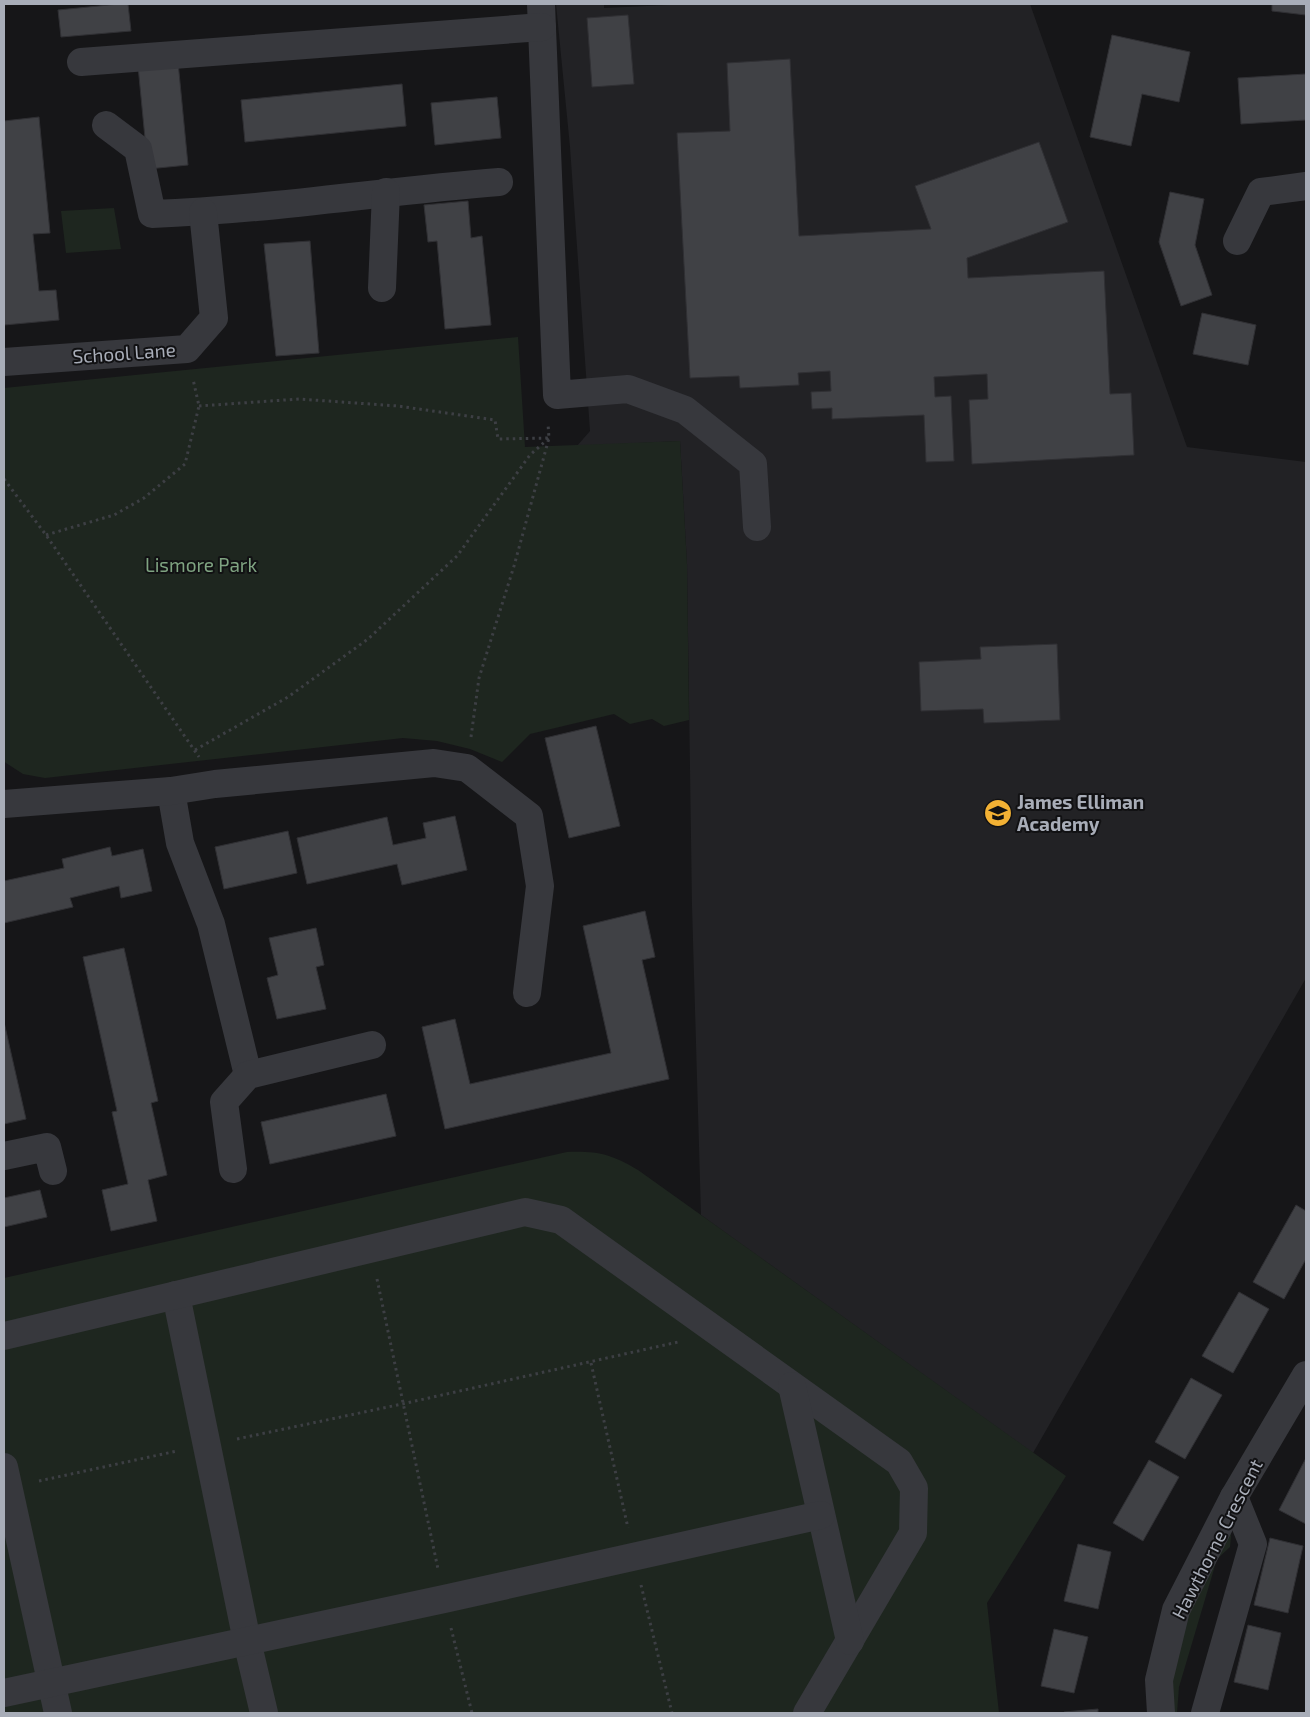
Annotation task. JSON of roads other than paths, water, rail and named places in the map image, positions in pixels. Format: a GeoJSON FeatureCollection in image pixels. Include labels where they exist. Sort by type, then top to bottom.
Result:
{"type":"FeatureCollection","features":[{"type":"Feature","properties":{"kind":"street"},"geometry":{"type":"LineString","coordinates":[[81,62],[542,15],[556,395],[628,389],[685,410],[753,464],[757,527]]}},
{"type":"Feature","properties":{"kind":"street"},"geometry":{"type":"LineString","coordinates":[[106,125],[138,149],[152,214],[203,212],[498,182]]}},
{"type":"Feature","properties":{"kind":"street"},"geometry":{"type":"LineString","coordinates":[[1237,241],[1261,192],[1306,186]]}},
{"type":"Feature","properties":{"kind":"street"},"geometry":{"type":"LineString","coordinates":[[382,288],[386,192]]}},
{"type":"Feature","properties":{"kind":"street","name":"School Lane"},"geometry":{"type":"LineString","coordinates":[[4,362],[188,349],[214,318],[203,212]]}},
{"type":"Feature","properties":{"kind":"street"},"geometry":{"type":"LineString","coordinates":[[4,804],[171,790],[214,784],[434,763],[467,768],[529,816],[540,886],[526,993]]}},
{"type":"Feature","properties":{"kind":"street"},"geometry":{"type":"LineString","coordinates":[[171,790],[180,843],[211,924],[248,1075]]}},
{"type":"Feature","properties":{"kind":"street"},"geometry":{"type":"LineString","coordinates":[[233,1169],[224,1102],[248,1075],[372,1045]]}},
{"type":"Feature","properties":{"kind":"street"},"geometry":{"type":"LineString","coordinates":[[4,1156],[47,1147],[53,1171]]}},
{"type":"Feature","properties":{"kind":"street"},"geometry":{"type":"LineString","coordinates":[[4,1336],[525,1212],[561,1220],[899,1462],[914,1488],[913,1533],[807,1713]]}},
{"type":"Feature","properties":{"kind":"street"},"geometry":{"type":"LineString","coordinates":[[176,1295],[247,1641],[264,1713]]}},
{"type":"Feature","properties":{"kind":"street","name":"Hawthorne Crescent"},"geometry":{"type":"LineString","coordinates":[[1161,1713],[1159,1680],[1176,1610],[1234,1497],[1306,1375]]}},
{"type":"Feature","properties":{"kind":"street"},"geometry":{"type":"LineString","coordinates":[[792,1386],[850,1641]]}},
{"type":"Feature","properties":{"kind":"street"},"geometry":{"type":"LineString","coordinates":[[5,1481],[58,1713]]}},
{"type":"Feature","properties":{"kind":"street"},"geometry":{"type":"LineString","coordinates":[[1205,1713],[1254,1544],[1234,1497]]}},
{"type":"Feature","properties":{"kind":"street"},"geometry":{"type":"LineString","coordinates":[[4,1693],[444,1599],[821,1515]]}},
{"type":"Feature","properties":{"kind":"place","name":"James Elliman Academy"},"geometry":{"type":"Point","coordinates":[998,813]}},
{"type":"Feature","properties":{"kind":"park label","name":"Lismore Park"},"geometry":{"type":"Point","coordinates":[201,565]}}]}
